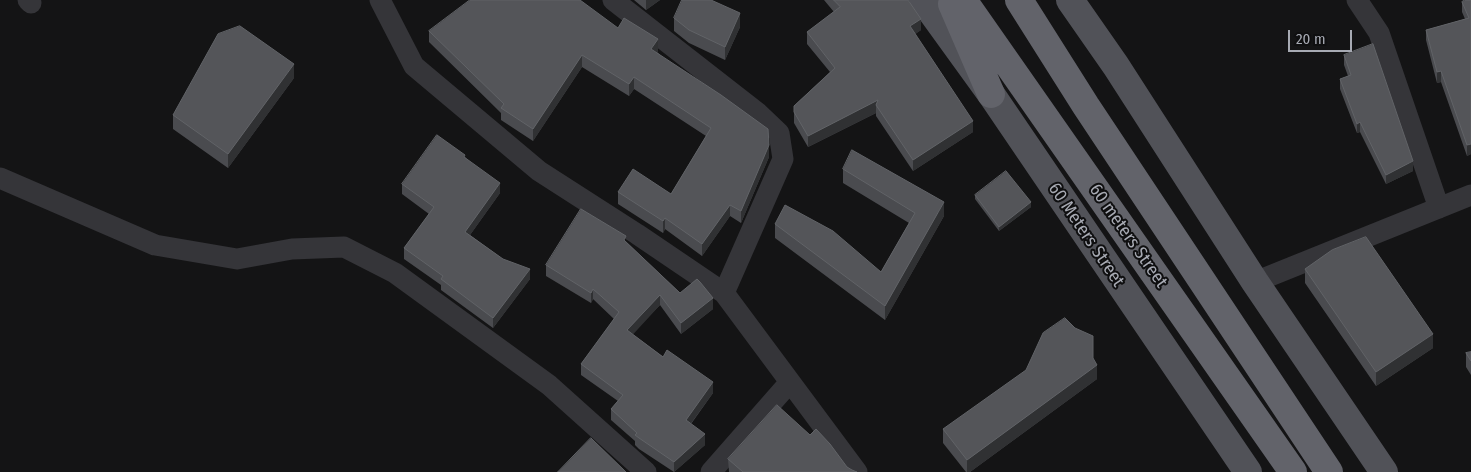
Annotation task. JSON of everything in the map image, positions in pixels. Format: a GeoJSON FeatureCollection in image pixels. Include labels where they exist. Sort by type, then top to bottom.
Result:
{"type":"FeatureCollection","features":[{"type":"Feature","properties":{"kind":"highway"},"geometry":{"type":"LineString","coordinates":[[950,0],[990,94]]}},
{"type":"Feature","properties":{"kind":"highway","name":"60 meters Street"},"geometry":{"type":"LineString","coordinates":[[963,0],[1293,472]]}},
{"type":"Feature","properties":{"kind":"highway","name":"60 meters Street"},"geometry":{"type":"LineString","coordinates":[[1019,0],[1086,106],[1329,472]]}},
{"type":"Feature","properties":{"kind":"main road","name":"60 Meters Street"},"geometry":{"type":"LineString","coordinates":[[923,0],[990,94],[1248,472]]}},
{"type":"Feature","properties":{"kind":"main road"},"geometry":{"type":"LineString","coordinates":[[1070,0],[1116,66],[1255,282],[1384,472]]}},
{"type":"Feature","properties":{"kind":"street"},"geometry":{"type":"LineString","coordinates":[[380,0],[414,66],[538,171],[637,234],[724,293],[857,472]]}},
{"type":"Feature","properties":{"kind":"street"},"geometry":{"type":"LineString","coordinates":[[614,0],[758,113],[779,133],[782,159],[724,293]]}},
{"type":"Feature","properties":{"kind":"street"},"geometry":{"type":"LineString","coordinates":[[1356,0],[1380,33],[1439,208]]}},
{"type":"Feature","properties":{"kind":"street"},"geometry":{"type":"LineString","coordinates":[[0,178],[156,245],[236,259],[292,249],[344,246],[395,272],[549,385],[646,472]]}},
{"type":"Feature","properties":{"kind":"street"},"geometry":{"type":"LineString","coordinates":[[1255,282],[1471,195]]}},
{"type":"Feature","properties":{"kind":"street"},"geometry":{"type":"LineString","coordinates":[[711,472],[790,382]]}},
{"type":"Feature","properties":{"kind":"building"},"geometry":{"type":"Polygon","coordinates":[[[470,0],[580,0],[618,28],[624,18],[658,39],[651,49],[721,95],[768,129],[769,145],[741,211],[730,205],[702,244],[665,218],[663,221],[618,192],[633,169],[671,194],[711,128],[634,77],[629,84],[582,55],[533,129],[501,108],[504,104],[429,31],[470,0]]]}},
{"type":"Feature","properties":{"kind":"building"},"geometry":{"type":"Polygon","coordinates":[[[682,0],[711,0],[740,13],[725,47],[689,30],[674,18],[682,0]]]}},
{"type":"Feature","properties":{"kind":"building"},"geometry":{"type":"Polygon","coordinates":[[[834,0],[908,0],[921,19],[910,26],[973,121],[913,160],[876,105],[878,100],[808,136],[794,112],[794,106],[835,68],[807,32],[840,7],[834,0]]]}},
{"type":"Feature","properties":{"kind":"building"},"geometry":{"type":"Polygon","coordinates":[[[1471,0],[1471,144],[1467,145],[1441,71],[1437,72],[1426,30],[1469,18],[1462,2],[1471,0]]]}},
{"type":"Feature","properties":{"kind":"building"},"geometry":{"type":"Polygon","coordinates":[[[240,26],[294,64],[228,154],[173,115],[218,34],[240,26]]]}},
{"type":"Feature","properties":{"kind":"building"},"geometry":{"type":"Polygon","coordinates":[[[1373,44],[1413,161],[1386,175],[1360,122],[1357,124],[1340,79],[1351,75],[1344,55],[1373,44]]]}},
{"type":"Feature","properties":{"kind":"building"},"geometry":{"type":"Polygon","coordinates":[[[437,135],[500,183],[465,232],[503,259],[530,269],[493,318],[441,279],[443,276],[404,248],[434,207],[402,184],[437,135]]]}},
{"type":"Feature","properties":{"kind":"building"},"geometry":{"type":"Polygon","coordinates":[[[852,150],[944,202],[885,306],[775,224],[785,205],[833,231],[881,272],[915,213],[843,169],[852,150]]]}},
{"type":"Feature","properties":{"kind":"building"},"geometry":{"type":"Polygon","coordinates":[[[1006,171],[1031,202],[999,227],[975,195],[1006,171]]]}},
{"type":"Feature","properties":{"kind":"building"},"geometry":{"type":"Polygon","coordinates":[[[581,209],[626,236],[624,240],[680,293],[697,279],[713,298],[681,323],[660,295],[627,330],[663,357],[667,350],[713,382],[686,420],[705,434],[674,462],[635,435],[637,433],[611,409],[623,395],[581,364],[619,312],[593,289],[591,293],[546,265],[581,209]]]}},
{"type":"Feature","properties":{"kind":"building"},"geometry":{"type":"Polygon","coordinates":[[[1366,237],[1433,334],[1376,372],[1305,269],[1332,250],[1366,237]]]}},
{"type":"Feature","properties":{"kind":"building"},"geometry":{"type":"Polygon","coordinates":[[[1065,318],[1075,328],[1093,336],[1093,358],[1097,365],[967,460],[943,429],[1026,370],[1043,333],[1065,318]]]}},
{"type":"Feature","properties":{"kind":"building"},"geometry":{"type":"Polygon","coordinates":[[[1471,352],[1471,361],[1466,353],[1471,352]]]}},
{"type":"Feature","properties":{"kind":"building"},"geometry":{"type":"Polygon","coordinates":[[[777,405],[810,435],[816,429],[847,467],[857,472],[743,472],[728,459],[777,405]]]}},
{"type":"Feature","properties":{"kind":"building"},"geometry":{"type":"Polygon","coordinates":[[[591,438],[626,472],[558,472],[591,438]]]}}]}
